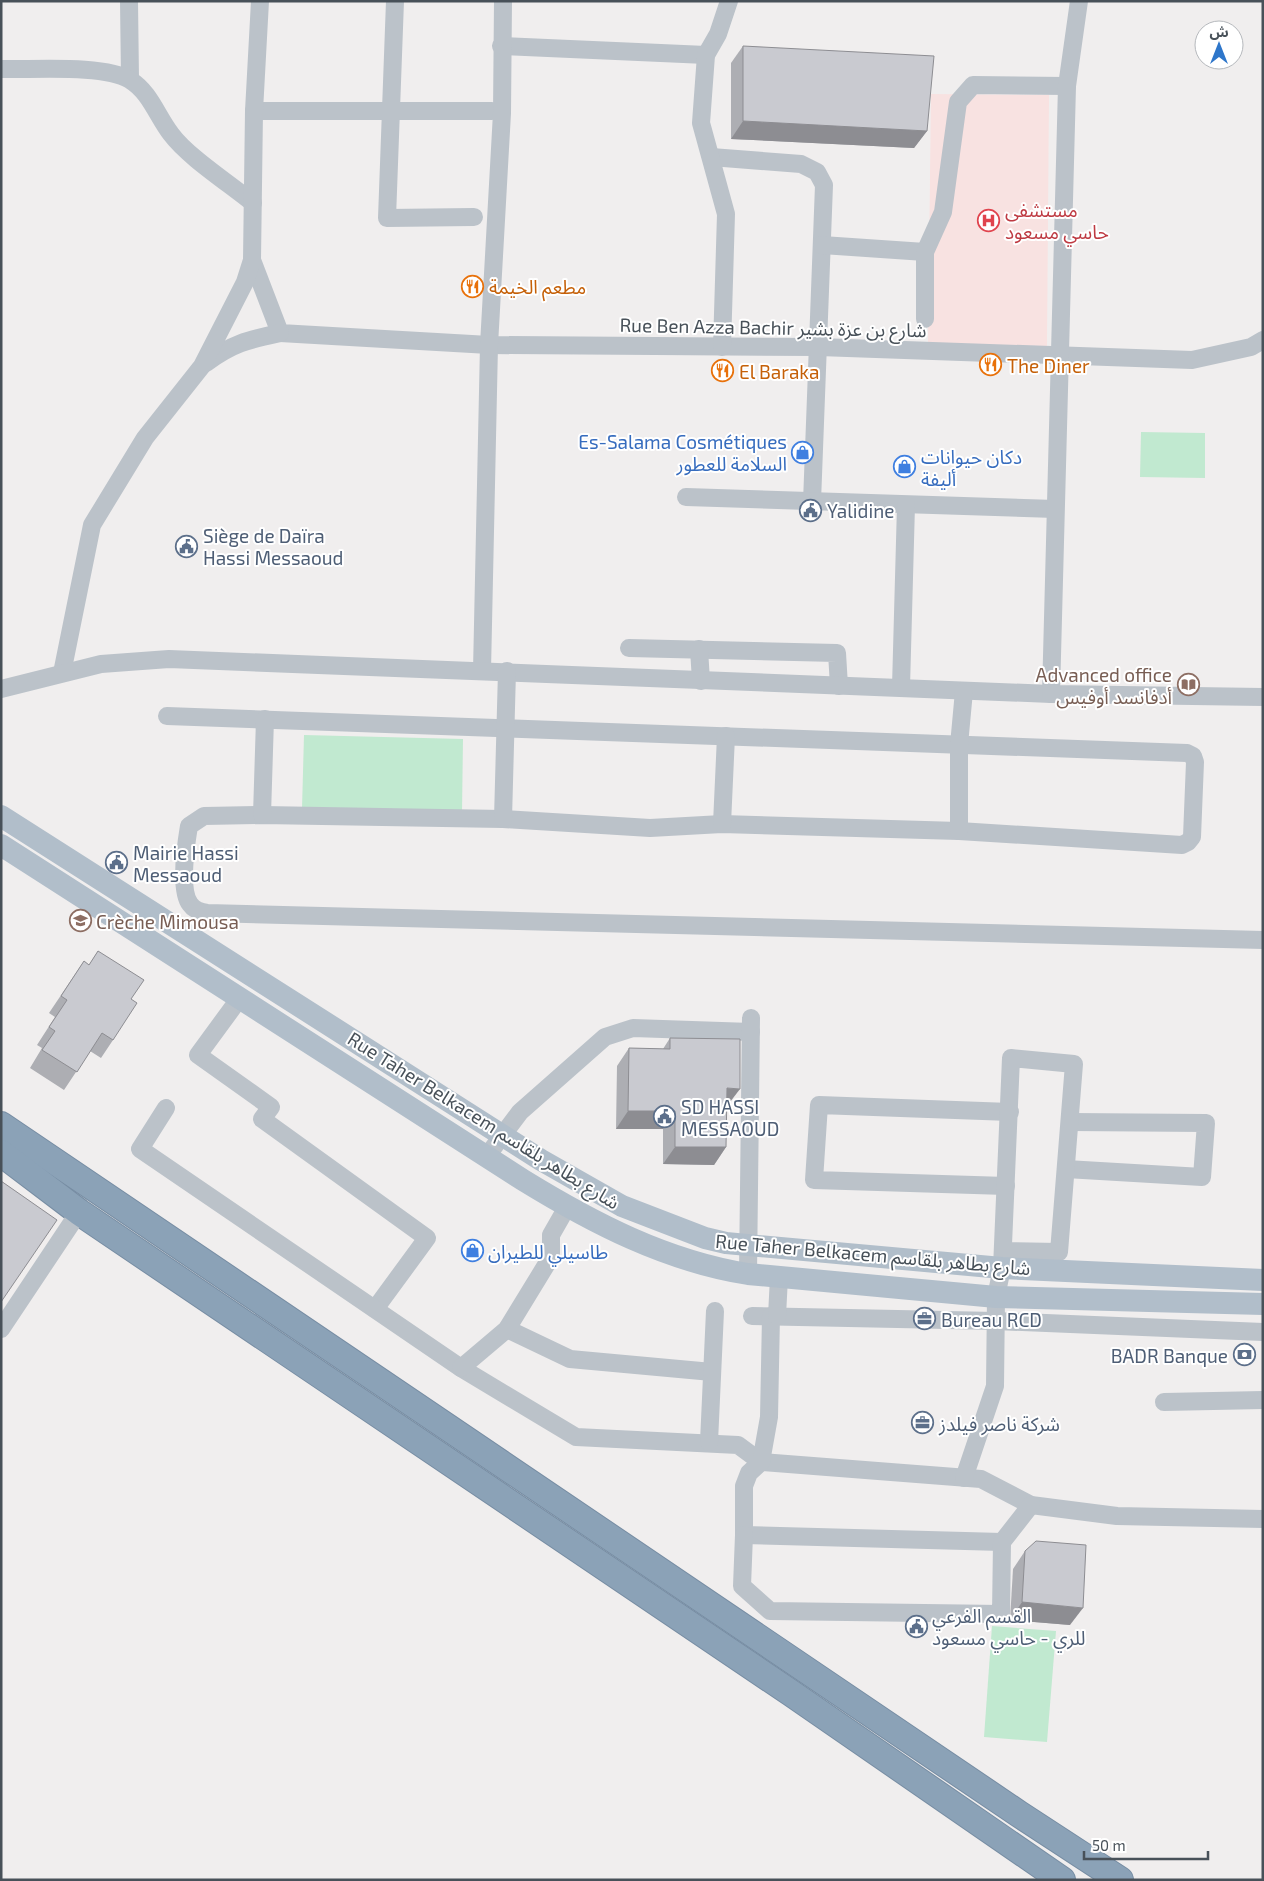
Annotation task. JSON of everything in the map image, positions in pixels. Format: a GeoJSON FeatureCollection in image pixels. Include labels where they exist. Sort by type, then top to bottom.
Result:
{"type":"FeatureCollection","features":[{"type":"Feature","properties":{"kind":"highway"},"geometry":{"type":"LineString","coordinates":[[1,1125],[1120,1880]]}},
{"type":"Feature","properties":{"kind":"highway"},"geometry":{"type":"LineString","coordinates":[[1,1153],[79,1212],[791,1693],[1062,1880]]}},
{"type":"Feature","properties":{"kind":"main road","name":"Rue Taher Belkacem شارع بطاهر بلقاسم"},"geometry":{"type":"LineString","coordinates":[[1,816],[501,1135],[622,1206],[705,1238],[750,1246],[1002,1260],[1263,1280]]}},
{"type":"Feature","properties":{"kind":"main road","name":"Rue Taher Belkacem شارع بطاهر بلقاسم"},"geometry":{"type":"LineString","coordinates":[[1,845],[239,999],[567,1207],[600,1225],[670,1254],[711,1268],[748,1274],[996,1297],[1263,1304]]}},
{"type":"Feature","properties":{"kind":"street"},"geometry":{"type":"LineString","coordinates":[[129,1],[130,79]]}},
{"type":"Feature","properties":{"kind":"street"},"geometry":{"type":"LineString","coordinates":[[62,673],[92,525],[145,438],[202,366],[245,282],[252,260],[254,111],[260,1]]}},
{"type":"Feature","properties":{"kind":"street"},"geometry":{"type":"LineString","coordinates":[[395,1],[387,218],[474,217]]}},
{"type":"Feature","properties":{"kind":"street"},"geometry":{"type":"LineString","coordinates":[[482,671],[489,345],[502,113],[501,46],[503,1]]}},
{"type":"Feature","properties":{"kind":"street"},"geometry":{"type":"LineString","coordinates":[[722,348],[726,214],[700,123],[706,55],[718,34],[729,1]]}},
{"type":"Feature","properties":{"kind":"street"},"geometry":{"type":"LineString","coordinates":[[1051,694],[1054,510],[1067,86],[1079,1]]}},
{"type":"Feature","properties":{"kind":"street"},"geometry":{"type":"LineString","coordinates":[[501,46],[706,55]]}},
{"type":"Feature","properties":{"kind":"street"},"geometry":{"type":"LineString","coordinates":[[1,69],[111,72],[130,79],[146,94],[171,135],[253,203]]}},
{"type":"Feature","properties":{"kind":"street"},"geometry":{"type":"LineString","coordinates":[[925,319],[925,252],[943,212],[958,102],[973,84],[1067,86]]}},
{"type":"Feature","properties":{"kind":"street"},"geometry":{"type":"LineString","coordinates":[[254,111],[492,111]]}},
{"type":"Feature","properties":{"kind":"street"},"geometry":{"type":"LineString","coordinates":[[711,157],[801,164],[817,172],[824,185],[812,502]]}},
{"type":"Feature","properties":{"kind":"street"},"geometry":{"type":"LineString","coordinates":[[822,245],[925,252]]}},
{"type":"Feature","properties":{"kind":"street"},"geometry":{"type":"LineString","coordinates":[[252,260],[280,334]]}},
{"type":"Feature","properties":{"kind":"street","name":"Rue Ben Azza Bachir شارع بن عزة بشير"},"geometry":{"type":"LineString","coordinates":[[202,366],[226,348],[246,340],[280,334],[489,345],[819,348],[1192,360],[1251,348],[1263,340]]}},
{"type":"Feature","properties":{"kind":"street"},"geometry":{"type":"LineString","coordinates":[[686,497],[1054,510]]}},
{"type":"Feature","properties":{"kind":"street"},"geometry":{"type":"LineString","coordinates":[[901,687],[906,504]]}},
{"type":"Feature","properties":{"kind":"street"},"geometry":{"type":"LineString","coordinates":[[629,648],[837,653],[839,686]]}},
{"type":"Feature","properties":{"kind":"street"},"geometry":{"type":"LineString","coordinates":[[699,649],[701,681]]}},
{"type":"Feature","properties":{"kind":"street"},"geometry":{"type":"LineString","coordinates":[[1,690],[101,664],[169,660],[507,671],[701,681],[901,687],[964,691],[1263,698]]}},
{"type":"Feature","properties":{"kind":"street"},"geometry":{"type":"LineString","coordinates":[[503,819],[507,671]]}},
{"type":"Feature","properties":{"kind":"street"},"geometry":{"type":"LineString","coordinates":[[959,831],[959,745],[964,691]]}},
{"type":"Feature","properties":{"kind":"street"},"geometry":{"type":"LineString","coordinates":[[167,716],[504,727],[1187,754],[1193,756],[1195,762],[1192,837],[1182,845],[959,831],[722,824],[650,828],[503,819],[262,815],[204,816],[189,826],[185,890],[191,905],[198,911],[207,913],[1263,940]]}},
{"type":"Feature","properties":{"kind":"street"},"geometry":{"type":"LineString","coordinates":[[262,815],[265,719]]}},
{"type":"Feature","properties":{"kind":"street"},"geometry":{"type":"LineString","coordinates":[[722,824],[726,736]]}},
{"type":"Feature","properties":{"kind":"street"},"geometry":{"type":"LineString","coordinates":[[239,999],[198,1054],[271,1107],[262,1119],[427,1238],[375,1309]]}},
{"type":"Feature","properties":{"kind":"street"},"geometry":{"type":"LineString","coordinates":[[487,1156],[520,1112],[605,1037],[634,1028],[751,1025],[750,1246],[748,1274]]}},
{"type":"Feature","properties":{"kind":"street"},"geometry":{"type":"LineString","coordinates":[[964,1478],[995,1386],[996,1297],[1002,1260],[1011,1058],[1074,1064],[1059,1252],[1002,1260]]}},
{"type":"Feature","properties":{"kind":"street"},"geometry":{"type":"LineString","coordinates":[[1006,1186],[814,1180],[819,1105],[1010,1112]]}},
{"type":"Feature","properties":{"kind":"street"},"geometry":{"type":"LineString","coordinates":[[166,1108],[140,1149],[461,1368],[576,1437],[709,1442],[738,1445],[762,1462],[981,1479],[1031,1505],[1117,1516],[1263,1519]]}},
{"type":"Feature","properties":{"kind":"street"},"geometry":{"type":"LineString","coordinates":[[1066,1169],[1202,1176],[1206,1122],[1070,1122]]}},
{"type":"Feature","properties":{"kind":"street"},"geometry":{"type":"LineString","coordinates":[[461,1368],[507,1329],[551,1257],[551,1235],[567,1207]]}},
{"type":"Feature","properties":{"kind":"street"},"geometry":{"type":"LineString","coordinates":[[1,1329],[79,1212]]}},
{"type":"Feature","properties":{"kind":"street"},"geometry":{"type":"LineString","coordinates":[[779,1277],[774,1316],[769,1417],[762,1462],[749,1473],[744,1486],[742,1586],[770,1611],[1001,1614],[1002,1542],[1031,1505]]}},
{"type":"Feature","properties":{"kind":"street"},"geometry":{"type":"LineString","coordinates":[[709,1442],[715,1311]]}},
{"type":"Feature","properties":{"kind":"street"},"geometry":{"type":"LineString","coordinates":[[752,1316],[996,1321],[1263,1332]]}},
{"type":"Feature","properties":{"kind":"street"},"geometry":{"type":"LineString","coordinates":[[507,1329],[570,1359],[712,1372]]}},
{"type":"Feature","properties":{"kind":"street"},"geometry":{"type":"LineString","coordinates":[[1164,1402],[1263,1400]]}},
{"type":"Feature","properties":{"kind":"street"},"geometry":{"type":"LineString","coordinates":[[744,1535],[1002,1542]]}},
{"type":"Feature","properties":{"kind":"shaded area","name":"مستشفى حاسي مسعود"},"geometry":{"type":"Polygon","coordinates":[[[931,94],[1049,95],[1047,346],[928,344],[931,94]]]}},
{"type":"Feature","properties":{"kind":"green space"},"geometry":{"type":"Polygon","coordinates":[[[1141,432],[1205,433],[1205,478],[1140,477],[1141,432]]]}},
{"type":"Feature","properties":{"kind":"green space"},"geometry":{"type":"Polygon","coordinates":[[[304,735],[463,739],[462,813],[302,809],[304,735]]]}},
{"type":"Feature","properties":{"kind":"green space"},"geometry":{"type":"Polygon","coordinates":[[[992,1626],[1056,1631],[1047,1742],[984,1737],[992,1626]]]}},
{"type":"Feature","properties":{"kind":"building"},"geometry":{"type":"Polygon","coordinates":[[[743,46],[934,56],[927,131],[743,121],[743,46]]]}},
{"type":"Feature","properties":{"kind":"building"},"geometry":{"type":"Polygon","coordinates":[[[98,951],[144,980],[131,999],[137,1003],[113,1040],[102,1033],[77,1072],[42,1050],[55,1031],[49,1027],[67,1000],[61,996],[84,961],[89,965],[98,951]]]}},
{"type":"Feature","properties":{"kind":"building","name":"SD HASSI MESSAOUD"},"geometry":{"type":"Polygon","coordinates":[[[670,1038],[740,1039],[740,1089],[727,1088],[726,1147],[675,1147],[675,1111],[628,1111],[629,1048],[670,1049],[670,1038]]]}},
{"type":"Feature","properties":{"kind":"building"},"geometry":{"type":"Polygon","coordinates":[[[1,1181],[57,1220],[1,1302],[1,1181]]]}},
{"type":"Feature","properties":{"kind":"building"},"geometry":{"type":"Polygon","coordinates":[[[1036,1541],[1086,1545],[1083,1608],[1022,1602],[1025,1551],[1036,1541]]]}},
{"type":"Feature","properties":{"kind":"place","name":"مستشفى حاسي مسعود"},"geometry":{"type":"Point","coordinates":[989,220]}},
{"type":"Feature","properties":{"kind":"place","name":"مطعم الخيمة"},"geometry":{"type":"Point","coordinates":[473,286]}},
{"type":"Feature","properties":{"kind":"place","name":"The Diner"},"geometry":{"type":"Point","coordinates":[991,365]}},
{"type":"Feature","properties":{"kind":"place","name":"El Baraka"},"geometry":{"type":"Point","coordinates":[723,371]}},
{"type":"Feature","properties":{"kind":"place","name":"Es-Salama Cosmétiques السلامة للعطور"},"geometry":{"type":"Point","coordinates":[803,452]}},
{"type":"Feature","properties":{"kind":"place","name":"دكان حيوانات أليفة"},"geometry":{"type":"Point","coordinates":[905,467]}},
{"type":"Feature","properties":{"kind":"place","name":"Yalidine"},"geometry":{"type":"Point","coordinates":[811,510]}},
{"type":"Feature","properties":{"kind":"place","name":"Siège de Daïra Hassi Messaoud"},"geometry":{"type":"Point","coordinates":[187,546]}},
{"type":"Feature","properties":{"kind":"place","name":"Advanced office أدفانسد أوفيس"},"geometry":{"type":"Point","coordinates":[1188,685]}},
{"type":"Feature","properties":{"kind":"place","name":"Mairie Hassi Messaoud"},"geometry":{"type":"Point","coordinates":[117,863]}},
{"type":"Feature","properties":{"kind":"place","name":"Crèche Mimousa"},"geometry":{"type":"Point","coordinates":[80,921]}},
{"type":"Feature","properties":{"kind":"place","name":"SD HASSI MESSAOUD"},"geometry":{"type":"Point","coordinates":[665,1117]}},
{"type":"Feature","properties":{"kind":"place","name":"طاسيلي للطيران"},"geometry":{"type":"Point","coordinates":[472,1251]}},
{"type":"Feature","properties":{"kind":"place","name":"Bureau RCD"},"geometry":{"type":"Point","coordinates":[925,1319]}},
{"type":"Feature","properties":{"kind":"place","name":"BADR Banque"},"geometry":{"type":"Point","coordinates":[1244,1355]}},
{"type":"Feature","properties":{"kind":"place","name":"شركة ناصر فيلدز"},"geometry":{"type":"Point","coordinates":[923,1423]}},
{"type":"Feature","properties":{"kind":"place","name":"القسم الفرعي للري - حاسي مسعود"},"geometry":{"type":"Point","coordinates":[916,1626]}}]}
